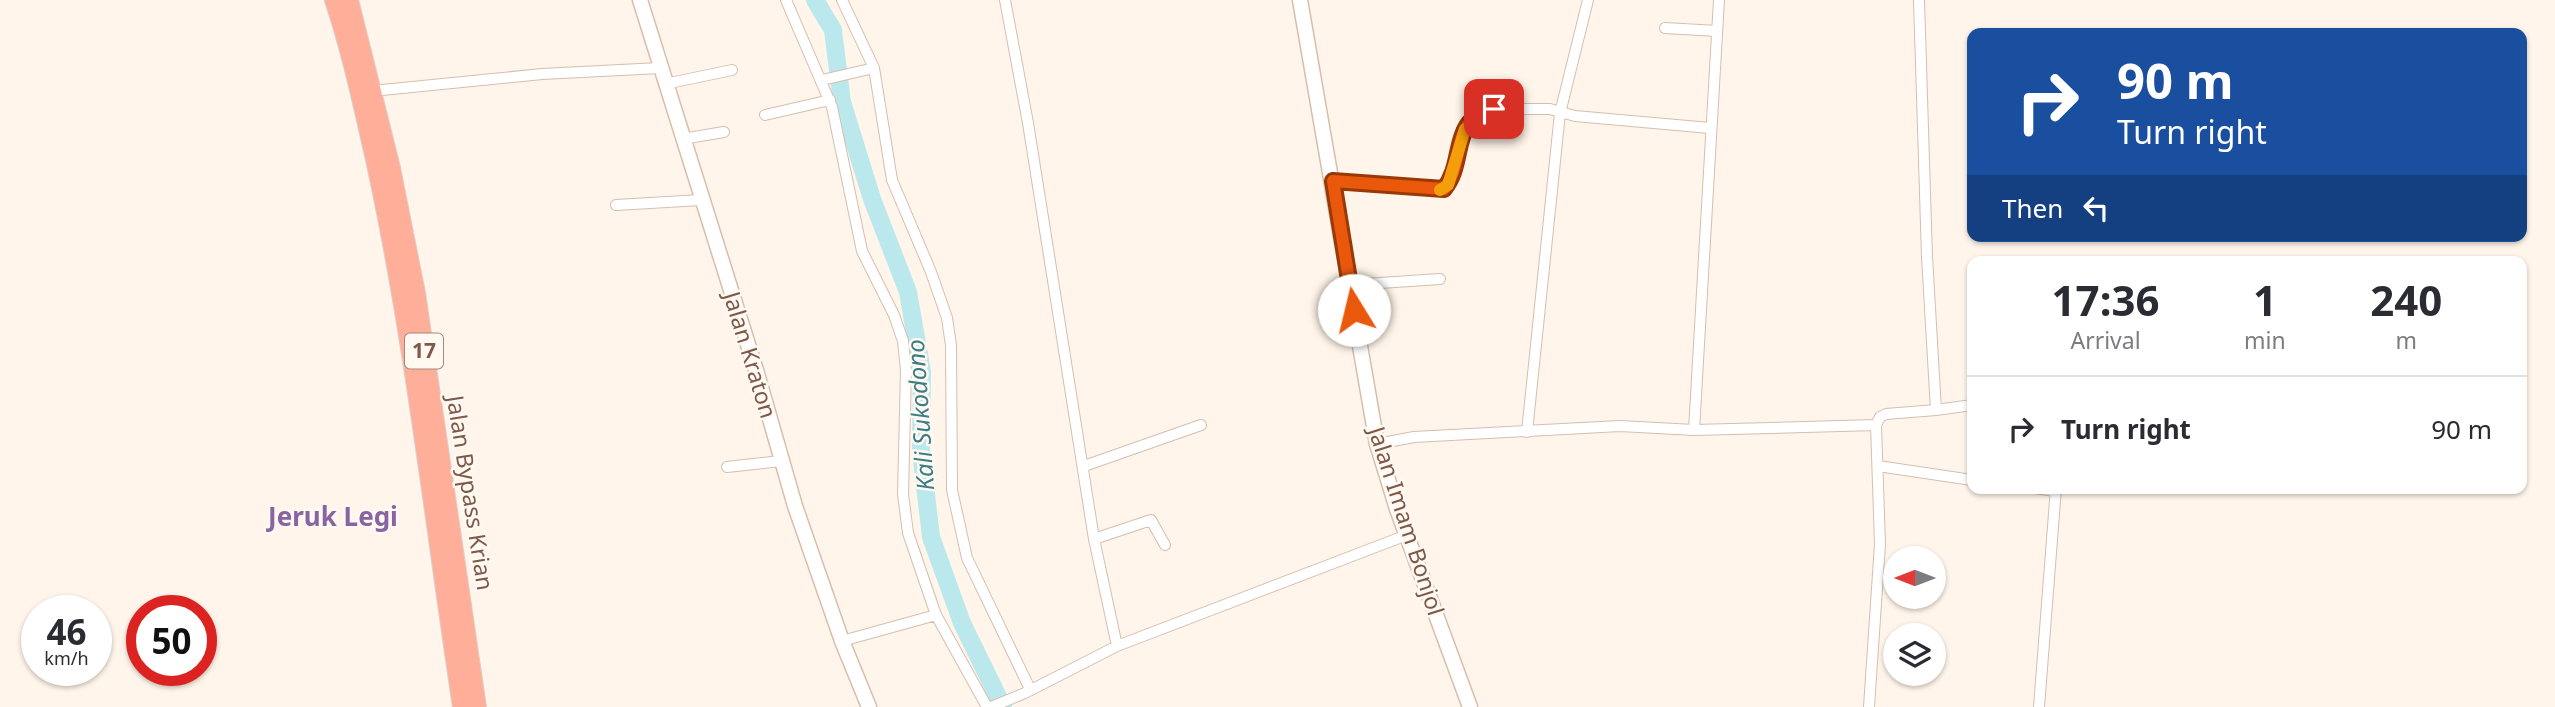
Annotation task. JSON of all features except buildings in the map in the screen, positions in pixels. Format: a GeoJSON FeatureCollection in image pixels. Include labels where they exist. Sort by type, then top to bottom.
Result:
{"type":"FeatureCollection","features":[{"type":"Feature","properties":{"kind":"highway","name":"Jalan Bypass Krian"},"geometry":{"type":"LineString","coordinates":[[334,0],[361,100],[391,236],[428,465],[462,707]]}},
{"type":"Feature","properties":{"kind":"highway","name":"Jalan Bypass Krian"},"geometry":{"type":"LineString","coordinates":[[349,0],[391,168],[416,293],[477,707]]}},
{"type":"Feature","properties":{"kind":"street","name":"Jalan Kraton"},"geometry":{"type":"LineString","coordinates":[[640,0],[756,370],[781,461],[842,641],[869,707]]}},
{"type":"Feature","properties":{"kind":"street"},"geometry":{"type":"LineString","coordinates":[[786,0],[826,79],[862,251],[894,315],[903,341],[906,370],[903,494],[906,523],[936,615],[991,706],[1116,646],[1407,535]]}},
{"type":"Feature","properties":{"kind":"street"},"geometry":{"type":"LineString","coordinates":[[842,0],[870,69],[892,180],[931,272],[949,325],[951,462],[958,522],[971,569],[1027,691]]}},
{"type":"Feature","properties":{"kind":"street"},"geometry":{"type":"LineString","coordinates":[[1005,0],[1028,123],[1094,539],[1116,646]]}},
{"type":"Feature","properties":{"kind":"street","name":"Jalan Imam Bonjol"},"geometry":{"type":"LineString","coordinates":[[1300,0],[1377,444],[1469,707]]}},
{"type":"Feature","properties":{"kind":"street"},"geometry":{"type":"LineString","coordinates":[[1527,432],[1560,113],[1588,0]]}},
{"type":"Feature","properties":{"kind":"street"},"geometry":{"type":"LineString","coordinates":[[1694,429],[1719,0]]}},
{"type":"Feature","properties":{"kind":"street"},"geometry":{"type":"LineString","coordinates":[[1919,0],[1927,257],[1936,410]]}},
{"type":"Feature","properties":{"kind":"street"},"geometry":{"type":"LineString","coordinates":[[1665,28],[1717,31]]}},
{"type":"Feature","properties":{"kind":"street"},"geometry":{"type":"LineString","coordinates":[[372,91],[542,74],[660,68]]}},
{"type":"Feature","properties":{"kind":"street"},"geometry":{"type":"LineString","coordinates":[[826,79],[870,69]]}},
{"type":"Feature","properties":{"kind":"street"},"geometry":{"type":"LineString","coordinates":[[665,84],[732,70]]}},
{"type":"Feature","properties":{"kind":"street"},"geometry":{"type":"LineString","coordinates":[[765,115],[830,100]]}},
{"type":"Feature","properties":{"kind":"street"},"geometry":{"type":"LineString","coordinates":[[1333,181],[1441,190],[1448,185],[1464,129],[1476,115],[1494,109],[1551,109],[1560,113],[1710,128]]}},
{"type":"Feature","properties":{"kind":"street"},"geometry":{"type":"LineString","coordinates":[[682,139],[724,132]]}},
{"type":"Feature","properties":{"kind":"street"},"geometry":{"type":"LineString","coordinates":[[616,205],[701,200]]}},
{"type":"Feature","properties":{"kind":"street"},"geometry":{"type":"LineString","coordinates":[[1350,285],[1440,279]]}},
{"type":"Feature","properties":{"kind":"street"},"geometry":{"type":"LineString","coordinates":[[1869,707],[1880,544],[1876,425],[1880,417],[1886,414],[1967,406]]}},
{"type":"Feature","properties":{"kind":"street"},"geometry":{"type":"LineString","coordinates":[[1084,466],[1201,425]]}},
{"type":"Feature","properties":{"kind":"street"},"geometry":{"type":"LineString","coordinates":[[1377,444],[1413,437],[1620,426],[1694,429],[1876,425]]}},
{"type":"Feature","properties":{"kind":"street"},"geometry":{"type":"LineString","coordinates":[[727,467],[781,461]]}},
{"type":"Feature","properties":{"kind":"street"},"geometry":{"type":"LineString","coordinates":[[1878,467],[1967,480]]}},
{"type":"Feature","properties":{"kind":"street"},"geometry":{"type":"LineString","coordinates":[[2039,707],[2056,494]]}},
{"type":"Feature","properties":{"kind":"street"},"geometry":{"type":"LineString","coordinates":[[1094,539],[1151,520],[1165,545]]}},
{"type":"Feature","properties":{"kind":"street"},"geometry":{"type":"LineString","coordinates":[[842,641],[936,615]]}},
{"type":"Feature","properties":{"kind":"waterway","name":"Kali Sukodono"},"geometry":{"type":"LineString","coordinates":[[815,0],[833,30],[842,102],[872,199],[908,292],[922,372],[921,452],[931,537],[962,623],[1003,707]]}},
{"type":"Feature","properties":{"kind":"slow traffic"},"geometry":{"type":"LineString","coordinates":[[1440,190],[1448,185],[1465,129]]}},
{"type":"Feature","properties":{"kind":"district","name":"Jeruk Legi"},"geometry":{"type":"Point","coordinates":[333,517]}},
{"type":"Feature","properties":{"kind":"route"},"geometry":{"type":"LineString","coordinates":[[1354,310],[1333,181],[1444,189],[1448,185],[1464,129],[1476,115],[1494,109]]}}]}
